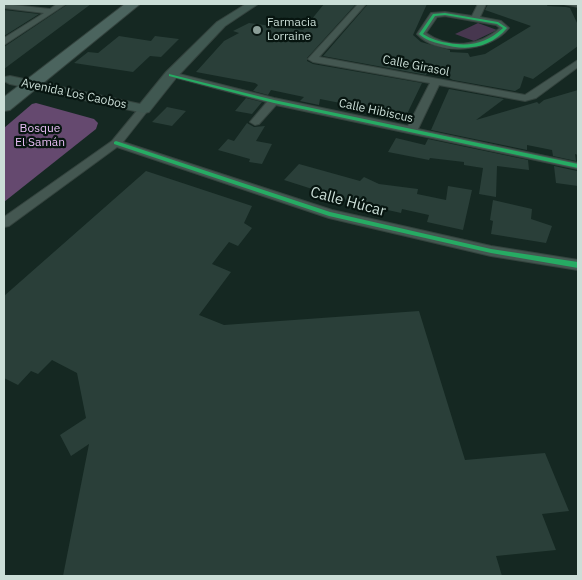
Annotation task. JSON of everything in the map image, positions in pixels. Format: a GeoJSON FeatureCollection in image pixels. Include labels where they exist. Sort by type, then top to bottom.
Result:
{"type":"FeatureCollection","features":[{"type":"Feature","properties":{"kind":"highway"},"geometry":{"type":"LineString","coordinates":[[4,106],[30,72],[115,4]]}},
{"type":"Feature","properties":{"kind":"highway"},"geometry":{"type":"LineString","coordinates":[[6,82],[30,72],[133,4]]}},
{"type":"Feature","properties":{"kind":"street"},"geometry":{"type":"LineString","coordinates":[[5,41],[62,4]]}},
{"type":"Feature","properties":{"kind":"street"},"geometry":{"type":"LineString","coordinates":[[4,224],[116,142],[171,75],[221,24],[253,4]]}},
{"type":"Feature","properties":{"kind":"street","name":"Calle Girasol"},"geometry":{"type":"LineString","coordinates":[[362,4],[312,59],[525,98],[532,96],[578,63]]}},
{"type":"Feature","properties":{"kind":"street"},"geometry":{"type":"LineString","coordinates":[[475,19],[482,4]]}},
{"type":"Feature","properties":{"kind":"street"},"geometry":{"type":"LineString","coordinates":[[568,4],[578,6]]}},
{"type":"Feature","properties":{"kind":"street"},"geometry":{"type":"LineString","coordinates":[[4,6],[51,11]]}},
{"type":"Feature","properties":{"kind":"street"},"geometry":{"type":"LineString","coordinates":[[445,14],[475,19],[498,23],[505,28],[500,34],[476,46],[466,47],[426,40],[421,34],[434,15],[445,14]]}},
{"type":"Feature","properties":{"kind":"street","name":"Avenida Los Caobos"},"geometry":{"type":"LineString","coordinates":[[30,72],[144,109]]}},
{"type":"Feature","properties":{"kind":"street","name":"Calle Hibiscus"},"geometry":{"type":"LineString","coordinates":[[171,75],[274,101],[578,166]]}},
{"type":"Feature","properties":{"kind":"street"},"geometry":{"type":"LineString","coordinates":[[412,130],[436,82]]}},
{"type":"Feature","properties":{"kind":"street"},"geometry":{"type":"LineString","coordinates":[[255,122],[260,114],[274,101]]}},
{"type":"Feature","properties":{"kind":"street","name":"Calle Húcar"},"geometry":{"type":"LineString","coordinates":[[116,142],[329,214],[491,251],[578,265]]}},
{"type":"Feature","properties":{"kind":"shaded area"},"geometry":{"type":"Polygon","coordinates":[[[478,23],[497,30],[474,41],[455,34],[478,23]]]}},
{"type":"Feature","properties":{"kind":"green space","name":"Bosque El Samán"},"geometry":{"type":"Polygon","coordinates":[[[36,103],[94,119],[98,123],[96,129],[4,202],[4,128],[32,104],[36,103]]]}},
{"type":"Feature","properties":{"kind":"building"},"geometry":{"type":"Polygon","coordinates":[[[68,4],[91,4],[4,69],[4,47],[68,4]]]}},
{"type":"Feature","properties":{"kind":"building"},"geometry":{"type":"Polygon","coordinates":[[[324,4],[356,4],[307,58],[307,61],[313,64],[422,83],[406,116],[320,99],[319,105],[300,101],[304,97],[271,90],[268,95],[253,91],[258,85],[255,83],[196,72],[224,41],[239,33],[233,31],[249,23],[303,30],[324,4]]]}},
{"type":"Feature","properties":{"kind":"building"},"geometry":{"type":"Polygon","coordinates":[[[368,4],[427,4],[413,35],[421,42],[450,50],[450,52],[468,53],[470,57],[485,54],[531,26],[485,10],[488,4],[548,4],[547,6],[566,7],[570,8],[578,25],[578,46],[533,79],[524,76],[520,88],[515,91],[453,80],[449,78],[450,76],[427,72],[426,75],[323,56],[368,4]]]}},
{"type":"Feature","properties":{"kind":"building"},"geometry":{"type":"Polygon","coordinates":[[[4,10],[39,14],[4,36],[4,10]]]}},
{"type":"Feature","properties":{"kind":"building"},"geometry":{"type":"Polygon","coordinates":[[[119,36],[151,41],[155,36],[179,39],[161,57],[150,56],[133,72],[74,63],[88,52],[98,53],[119,36]]]}},
{"type":"Feature","properties":{"kind":"building"},"geometry":{"type":"Polygon","coordinates":[[[449,89],[504,99],[476,120],[537,102],[539,104],[544,100],[578,90],[578,155],[575,154],[576,161],[553,156],[552,150],[527,145],[527,150],[431,130],[449,89]]]}},
{"type":"Feature","properties":{"kind":"building"},"geometry":{"type":"Polygon","coordinates":[[[246,98],[262,102],[252,114],[235,111],[246,98]]]}},
{"type":"Feature","properties":{"kind":"building"},"geometry":{"type":"Polygon","coordinates":[[[167,107],[186,111],[172,126],[152,122],[167,107]]]}},
{"type":"Feature","properties":{"kind":"building"},"geometry":{"type":"Polygon","coordinates":[[[247,123],[254,127],[265,126],[256,141],[272,144],[262,164],[249,162],[250,159],[218,150],[228,139],[234,141],[247,123]]]}},
{"type":"Feature","properties":{"kind":"building"},"geometry":{"type":"Polygon","coordinates":[[[396,138],[425,145],[428,139],[528,160],[529,170],[497,166],[496,197],[479,194],[483,168],[464,165],[464,162],[430,158],[429,160],[388,152],[396,138]]]}},
{"type":"Feature","properties":{"kind":"building"},"geometry":{"type":"Polygon","coordinates":[[[299,164],[360,181],[364,177],[379,184],[418,189],[417,194],[446,200],[448,186],[472,190],[463,230],[427,222],[429,215],[402,209],[401,213],[379,208],[378,210],[284,180],[299,164]]]}},
{"type":"Feature","properties":{"kind":"building"},"geometry":{"type":"Polygon","coordinates":[[[554,166],[577,171],[578,186],[556,183],[554,166]]]}},
{"type":"Feature","properties":{"kind":"building"},"geometry":{"type":"Polygon","coordinates":[[[146,171],[252,206],[244,223],[252,228],[238,246],[229,242],[212,264],[231,272],[199,315],[224,325],[419,311],[465,460],[545,453],[569,511],[542,514],[556,550],[496,556],[502,576],[63,576],[89,444],[71,456],[60,435],[86,418],[77,373],[52,360],[38,374],[31,371],[18,385],[4,378],[4,296],[146,171]]]}},
{"type":"Feature","properties":{"kind":"building"},"geometry":{"type":"Polygon","coordinates":[[[493,200],[532,209],[531,219],[552,226],[546,243],[491,234],[493,221],[490,220],[493,200]]]}},
{"type":"Feature","properties":{"kind":"cycle path"},"geometry":{"type":"LineString","coordinates":[[445,14],[498,23],[505,28],[487,42],[469,47],[438,42],[421,34],[434,15],[445,14]]}},
{"type":"Feature","properties":{"kind":"cycle path"},"geometry":{"type":"LineString","coordinates":[[171,75],[274,101],[578,166]]}},
{"type":"Feature","properties":{"kind":"cycle path"},"geometry":{"type":"LineString","coordinates":[[116,143],[329,214],[491,251],[578,265]]}},
{"type":"Feature","properties":{"kind":"place","name":"Farmacia Lorraine"},"geometry":{"type":"Point","coordinates":[257,30]}}]}
